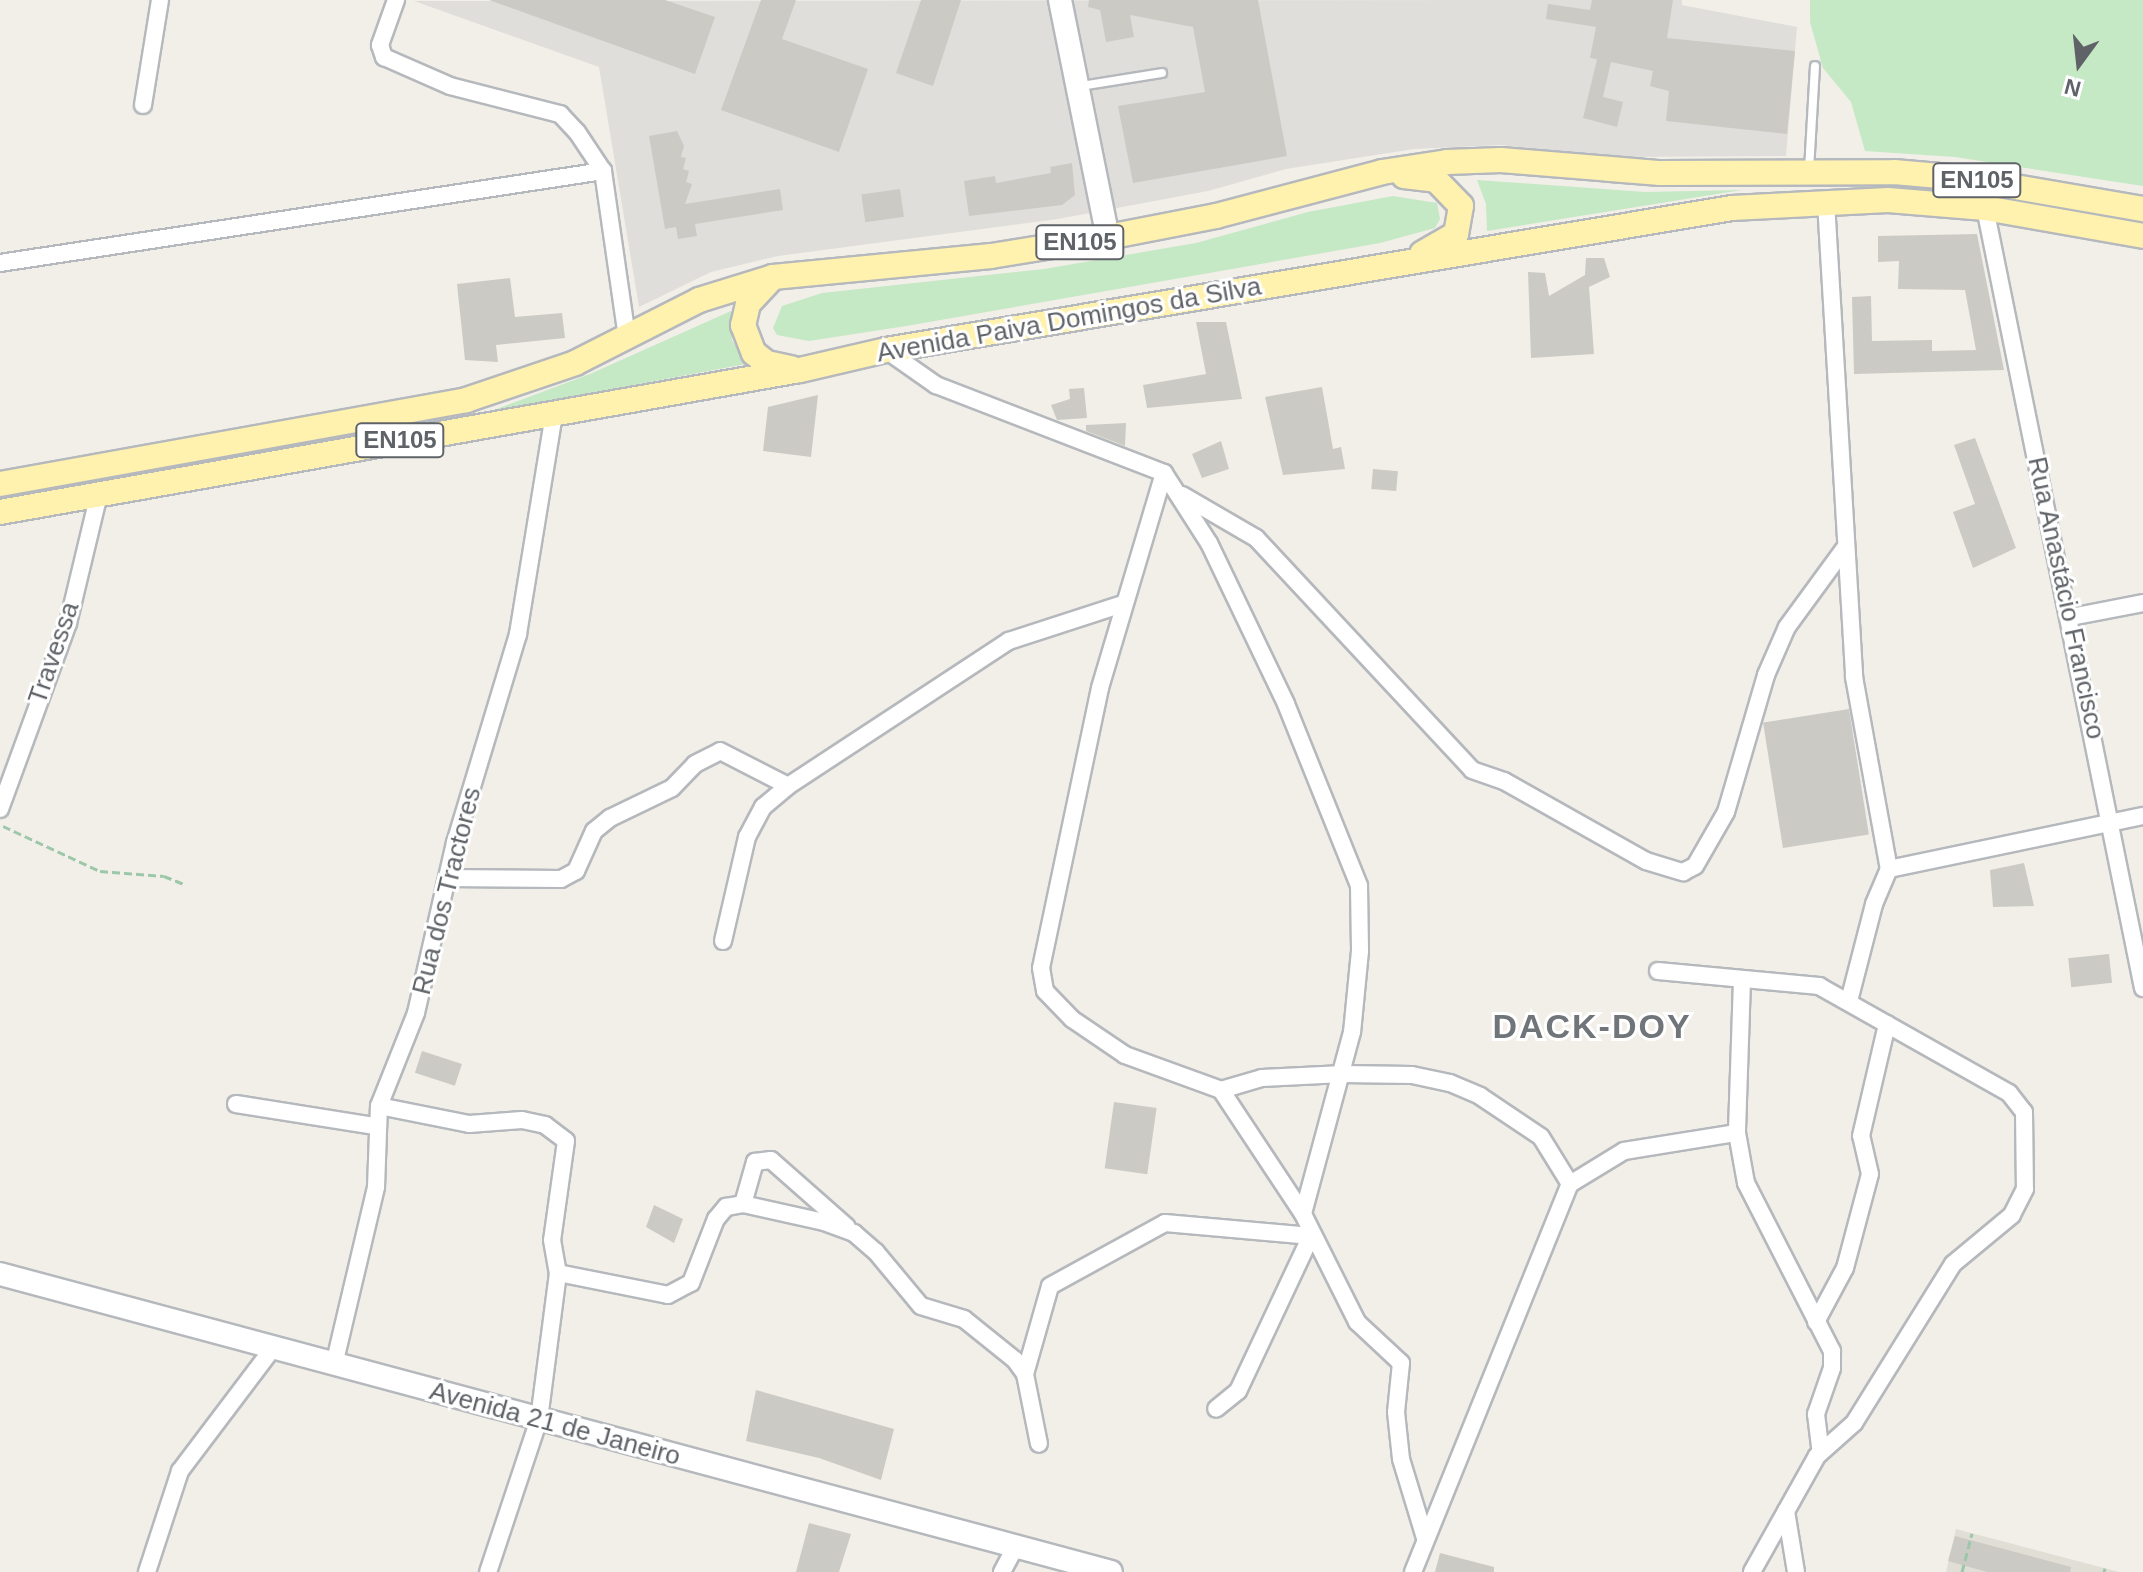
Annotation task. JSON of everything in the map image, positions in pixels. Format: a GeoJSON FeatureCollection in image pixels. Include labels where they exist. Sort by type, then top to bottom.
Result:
{"type":"FeatureCollection","features":[{"type":"Feature","properties":{"kind":"main road"},"geometry":{"type":"LineString","coordinates":[[1059,5],[1108,237]]}},
{"type":"Feature","properties":{"kind":"main road","name":"EN105"},"geometry":{"type":"LineString","coordinates":[[0,484],[466,400],[528,382],[699,300],[773,277],[991,256],[1108,237],[1216,216],[1382,172],[1501,160],[1660,173],[1809,171],[1963,178],[2143,209]]}},
{"type":"Feature","properties":{"kind":"main road"},"geometry":{"type":"LineString","coordinates":[[1382,172],[1436,180],[1461,206],[1456,234],[1440,247],[1400,264]]}},
{"type":"Feature","properties":{"kind":"main road","name":"Avenida Paiva Domingos da Silva"},"geometry":{"type":"LineString","coordinates":[[0,512],[800,370],[886,350],[1732,208],[1888,200],[1985,208],[2143,236]]}},
{"type":"Feature","properties":{"kind":"main road"},"geometry":{"type":"LineString","coordinates":[[773,277],[748,304],[743,325],[747,341],[767,363],[800,370]]}},
{"type":"Feature","properties":{"kind":"main road","name":"Avenida 21 de Janeiro"},"geometry":{"type":"LineString","coordinates":[[0,1274],[1111,1572]]}},
{"type":"Feature","properties":{"kind":"street"},"geometry":{"type":"LineString","coordinates":[[143,105],[160,0]]}},
{"type":"Feature","properties":{"kind":"street"},"geometry":{"type":"LineString","coordinates":[[396,0],[380,45],[384,57],[450,86],[560,114],[603,171],[627,337]]}},
{"type":"Feature","properties":{"kind":"street"},"geometry":{"type":"LineString","coordinates":[[0,263],[603,171]]}},
{"type":"Feature","properties":{"kind":"street"},"geometry":{"type":"LineString","coordinates":[[1826,202],[1844,549],[1854,677],[1889,869],[1874,904],[1849,1001]]}},
{"type":"Feature","properties":{"kind":"street","name":"Rua Anastácio Francisco"},"geometry":{"type":"LineString","coordinates":[[1985,208],[2071,617],[2143,988]]}},
{"type":"Feature","properties":{"kind":"street"},"geometry":{"type":"LineString","coordinates":[[886,350],[936,385],[1164,473],[1182,495],[1286,704],[1359,886],[1360,951],[1343,1074],[1313,1162],[1303,1214]]}},
{"type":"Feature","properties":{"kind":"street","name":"Rua dos Tractores"},"geometry":{"type":"LineString","coordinates":[[334,1365],[376,1187],[375,1126],[379,1106],[416,1013],[447,878],[518,634],[554,413]]}},
{"type":"Feature","properties":{"kind":"street"},"geometry":{"type":"LineString","coordinates":[[1164,473],[1100,688],[1041,968],[1045,991],[1072,1019],[1125,1055],[1221,1090],[1262,1078],[1412,1075],[1480,1096],[1541,1137],[1570,1184]]}},
{"type":"Feature","properties":{"kind":"street","name":"Travessa"},"geometry":{"type":"LineString","coordinates":[[0,809],[68,623],[99,494]]}},
{"type":"Feature","properties":{"kind":"street"},"geometry":{"type":"LineString","coordinates":[[1182,495],[1256,538],[1472,770],[1504,781],[1646,861],[1683,872],[1695,866],[1726,812],[1766,675],[1787,627],[1844,549]]}},
{"type":"Feature","properties":{"kind":"street"},"geometry":{"type":"LineString","coordinates":[[2071,617],[2143,603]]}},
{"type":"Feature","properties":{"kind":"street"},"geometry":{"type":"LineString","coordinates":[[723,941],[747,837],[763,807],[788,786],[1009,641],[1123,604]]}},
{"type":"Feature","properties":{"kind":"street"},"geometry":{"type":"LineString","coordinates":[[447,878],[561,879],[576,871],[594,831],[610,818],[672,788],[695,764],[720,751],[788,786]]}},
{"type":"Feature","properties":{"kind":"street"},"geometry":{"type":"LineString","coordinates":[[1889,869],[2143,816]]}},
{"type":"Feature","properties":{"kind":"street"},"geometry":{"type":"LineString","coordinates":[[1658,971],[1742,980],[1800,982],[1849,1001],[2018,1101],[2028,1150],[2025,1189],[2002,1227],[1953,1264],[1854,1423],[1821,1452],[1752,1572]]}},
{"type":"Feature","properties":{"kind":"street"},"geometry":{"type":"LineString","coordinates":[[1742,980],[1737,1133],[1746,1183],[1832,1351],[1832,1368],[1816,1414],[1821,1452]]}},
{"type":"Feature","properties":{"kind":"street"},"geometry":{"type":"LineString","coordinates":[[1816,1322],[1845,1268],[1870,1174],[1861,1136],[1887,1024]]}},
{"type":"Feature","properties":{"kind":"street"},"geometry":{"type":"LineString","coordinates":[[1221,1090],[1303,1214],[1311,1236],[1357,1322],[1401,1363],[1396,1412],[1401,1459],[1425,1538]]}},
{"type":"Feature","properties":{"kind":"street"},"geometry":{"type":"LineString","coordinates":[[236,1104],[375,1126]]}},
{"type":"Feature","properties":{"kind":"street"},"geometry":{"type":"LineString","coordinates":[[379,1106],[469,1124],[522,1120],[545,1125],[566,1141],[552,1240],[558,1273],[539,1419],[488,1572]]}},
{"type":"Feature","properties":{"kind":"street"},"geometry":{"type":"LineString","coordinates":[[1413,1572],[1570,1184],[1607,1157],[1624,1151],[1737,1133]]}},
{"type":"Feature","properties":{"kind":"street"},"geometry":{"type":"LineString","coordinates":[[743,1204],[755,1162],[771,1160],[854,1233],[921,1306],[964,1319],[1025,1374]]}},
{"type":"Feature","properties":{"kind":"street"},"geometry":{"type":"LineString","coordinates":[[558,1273],[668,1295],[682,1292],[691,1283],[716,1219],[726,1207],[743,1204],[854,1233]]}},
{"type":"Feature","properties":{"kind":"street"},"geometry":{"type":"LineString","coordinates":[[1039,1444],[1025,1374],[1050,1286],[1165,1223],[1311,1236]]}},
{"type":"Feature","properties":{"kind":"street"},"geometry":{"type":"LineString","coordinates":[[1216,1409],[1238,1391],[1311,1236]]}},
{"type":"Feature","properties":{"kind":"street"},"geometry":{"type":"LineString","coordinates":[[147,1572],[180,1471],[273,1348]]}},
{"type":"Feature","properties":{"kind":"street"},"geometry":{"type":"LineString","coordinates":[[1786,1511],[1796,1572]]}},
{"type":"Feature","properties":{"kind":"street"},"geometry":{"type":"LineString","coordinates":[[1002,1572],[1015,1548]]}},
{"type":"Feature","properties":{"kind":"lane"},"geometry":{"type":"LineString","coordinates":[[1809,171],[1815,66]]}},
{"type":"Feature","properties":{"kind":"lane"},"geometry":{"type":"LineString","coordinates":[[1076,87],[1162,73]]}},
{"type":"Feature","properties":{"kind":"path"},"geometry":{"type":"LineString","coordinates":[[0,824],[100,871],[164,876],[184,884]]}},
{"type":"Feature","properties":{"kind":"path"},"geometry":{"type":"LineString","coordinates":[[1962,1572],[1972,1533]]}},
{"type":"Feature","properties":{"kind":"shaded area"},"geometry":{"type":"Polygon","coordinates":[[[1682,0],[1682,5],[1797,27],[1786,156],[1612,157],[1500,145],[1414,149],[1286,169],[1208,191],[1058,219],[778,256],[711,272],[639,307],[599,67],[414,1],[1682,0]]]}},
{"type":"Feature","properties":{"kind":"shaded area"},"geometry":{"type":"Polygon","coordinates":[[[1956,1529],[2119,1572],[1946,1572],[1956,1529]]]}},
{"type":"Feature","properties":{"kind":"green space"},"geometry":{"type":"Polygon","coordinates":[[[1810,0],[2143,0],[2143,186],[1955,157],[1865,151],[1851,102],[1823,68],[1810,22],[1810,0]]]}},
{"type":"Feature","properties":{"kind":"green space"},"geometry":{"type":"Polygon","coordinates":[[[1477,180],[1645,192],[1742,190],[1487,231],[1486,204],[1477,180]]]}},
{"type":"Feature","properties":{"kind":"green space"},"geometry":{"type":"Polygon","coordinates":[[[1393,196],[1437,203],[1440,219],[1435,228],[1380,243],[809,341],[777,335],[773,328],[782,306],[822,293],[1044,269],[1196,243],[1308,212],[1393,196]]]}},
{"type":"Feature","properties":{"kind":"green space"},"geometry":{"type":"Polygon","coordinates":[[[731,311],[732,340],[746,364],[489,412],[590,374],[731,311]]]}},
{"type":"Feature","properties":{"kind":"building"},"geometry":{"type":"Polygon","coordinates":[[[489,0],[665,0],[715,17],[695,74],[489,0]]]}},
{"type":"Feature","properties":{"kind":"building"},"geometry":{"type":"Polygon","coordinates":[[[761,0],[796,0],[782,39],[868,69],[839,152],[721,110],[761,0]]]}},
{"type":"Feature","properties":{"kind":"building"},"geometry":{"type":"Polygon","coordinates":[[[921,0],[961,0],[933,86],[896,73],[921,0]]]}},
{"type":"Feature","properties":{"kind":"building"},"geometry":{"type":"Polygon","coordinates":[[[1089,0],[1258,0],[1287,156],[1133,183],[1118,106],[1205,92],[1193,27],[1130,15],[1134,37],[1106,42],[1100,10],[1088,7],[1089,0]]]}},
{"type":"Feature","properties":{"kind":"building"},"geometry":{"type":"Polygon","coordinates":[[[1592,0],[1673,0],[1667,38],[1795,51],[1787,134],[1666,121],[1669,91],[1650,86],[1653,71],[1611,62],[1603,97],[1623,102],[1617,127],[1583,118],[1597,59],[1590,58],[1596,27],[1546,19],[1548,4],[1590,10],[1592,0]]]}},
{"type":"Feature","properties":{"kind":"building"},"geometry":{"type":"Polygon","coordinates":[[[677,131],[684,146],[681,157],[686,158],[683,169],[689,171],[686,182],[692,184],[685,204],[780,189],[783,210],[695,224],[697,236],[678,239],[676,227],[665,229],[649,136],[677,131]]]}},
{"type":"Feature","properties":{"kind":"building"},"geometry":{"type":"Polygon","coordinates":[[[1072,163],[1075,195],[1062,205],[969,216],[964,181],[995,176],[996,183],[1051,173],[1050,167],[1072,163]]]}},
{"type":"Feature","properties":{"kind":"building"},"geometry":{"type":"Polygon","coordinates":[[[900,189],[904,217],[865,222],[861,194],[900,189]]]}},
{"type":"Feature","properties":{"kind":"building"},"geometry":{"type":"Polygon","coordinates":[[[1977,234],[2004,370],[1854,374],[1852,297],[1871,296],[1872,341],[1932,340],[1932,351],[1976,350],[1965,290],[1898,289],[1899,261],[1878,262],[1878,236],[1977,234]]]}},
{"type":"Feature","properties":{"kind":"building"},"geometry":{"type":"Polygon","coordinates":[[[1586,258],[1604,258],[1610,277],[1589,287],[1594,354],[1531,358],[1528,272],[1545,273],[1549,296],[1585,275],[1586,258]]]}},
{"type":"Feature","properties":{"kind":"building"},"geometry":{"type":"Polygon","coordinates":[[[510,278],[515,317],[562,313],[565,338],[496,345],[498,362],[465,360],[457,284],[510,278]]]}},
{"type":"Feature","properties":{"kind":"building"},"geometry":{"type":"Polygon","coordinates":[[[1196,322],[1226,322],[1242,399],[1147,408],[1143,385],[1206,374],[1196,322]]]}},
{"type":"Feature","properties":{"kind":"building"},"geometry":{"type":"Polygon","coordinates":[[[1322,387],[1333,449],[1341,447],[1345,469],[1283,475],[1265,397],[1322,387]]]}},
{"type":"Feature","properties":{"kind":"building"},"geometry":{"type":"Polygon","coordinates":[[[1084,388],[1087,418],[1057,420],[1051,405],[1070,399],[1069,389],[1084,388]]]}},
{"type":"Feature","properties":{"kind":"building"},"geometry":{"type":"Polygon","coordinates":[[[818,395],[811,457],[763,451],[768,407],[818,395]]]}},
{"type":"Feature","properties":{"kind":"building"},"geometry":{"type":"Polygon","coordinates":[[[1126,423],[1125,446],[1086,431],[1086,425],[1126,423]]]}},
{"type":"Feature","properties":{"kind":"building"},"geometry":{"type":"Polygon","coordinates":[[[1975,438],[2016,548],[1973,568],[1953,512],[1975,504],[1954,445],[1975,438]]]}},
{"type":"Feature","properties":{"kind":"building"},"geometry":{"type":"Polygon","coordinates":[[[1221,441],[1229,469],[1202,478],[1192,454],[1221,441]]]}},
{"type":"Feature","properties":{"kind":"building"},"geometry":{"type":"Polygon","coordinates":[[[1373,469],[1398,471],[1396,491],[1371,489],[1373,469]]]}},
{"type":"Feature","properties":{"kind":"building"},"geometry":{"type":"Polygon","coordinates":[[[1849,709],[1869,834],[1783,848],[1763,723],[1849,709]]]}},
{"type":"Feature","properties":{"kind":"building"},"geometry":{"type":"Polygon","coordinates":[[[2024,863],[2034,906],[1993,907],[1990,870],[2024,863]]]}},
{"type":"Feature","properties":{"kind":"building"},"geometry":{"type":"Polygon","coordinates":[[[2109,954],[2112,983],[2071,987],[2068,958],[2109,954]]]}},
{"type":"Feature","properties":{"kind":"building"},"geometry":{"type":"Polygon","coordinates":[[[422,1051],[462,1064],[455,1086],[415,1073],[422,1051]]]}},
{"type":"Feature","properties":{"kind":"building"},"geometry":{"type":"Polygon","coordinates":[[[1114,1102],[1157,1108],[1147,1174],[1105,1168],[1114,1102]]]}},
{"type":"Feature","properties":{"kind":"building"},"geometry":{"type":"Polygon","coordinates":[[[654,1205],[683,1219],[674,1243],[646,1227],[654,1205]]]}},
{"type":"Feature","properties":{"kind":"building"},"geometry":{"type":"Polygon","coordinates":[[[756,1390],[894,1429],[881,1480],[819,1458],[746,1441],[756,1390]]]}},
{"type":"Feature","properties":{"kind":"building"},"geometry":{"type":"Polygon","coordinates":[[[809,1523],[851,1534],[839,1572],[796,1572],[809,1523]]]}},
{"type":"Feature","properties":{"kind":"building"},"geometry":{"type":"Polygon","coordinates":[[[1955,1536],[2071,1567],[2070,1572],[1987,1572],[1948,1561],[1955,1536]]]}},
{"type":"Feature","properties":{"kind":"building"},"geometry":{"type":"Polygon","coordinates":[[[1440,1553],[1494,1567],[1494,1572],[1435,1572],[1440,1553]]]}},
{"type":"Feature","properties":{"kind":"district","name":"DACK-DOY"},"geometry":{"type":"Point","coordinates":[1592,1027]}}]}
